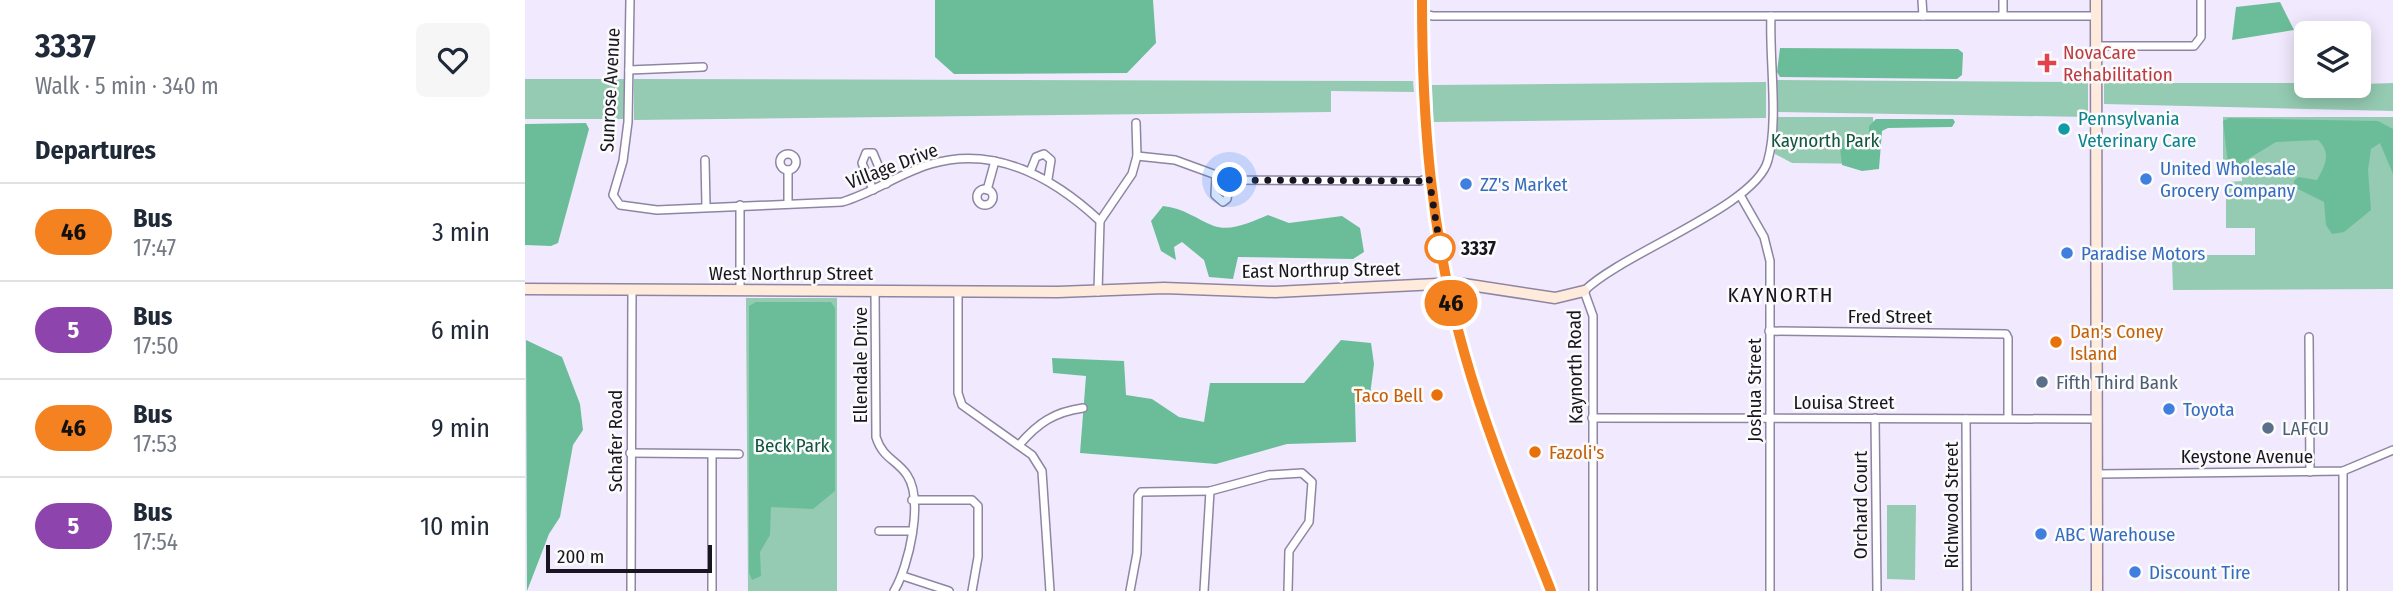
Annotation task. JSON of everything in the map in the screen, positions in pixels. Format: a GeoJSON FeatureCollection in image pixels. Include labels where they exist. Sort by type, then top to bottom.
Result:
{"type":"FeatureCollection","features":[{"type":"Feature","properties":{"kind":"main road"},"geometry":{"type":"LineString","coordinates":[[1422,0],[1423,107],[1429,178],[1447,284],[1481,407],[1551,591]]}},
{"type":"Feature","properties":{"kind":"street","name":"Sunrose Avenue"},"geometry":{"type":"LineString","coordinates":[[630,0],[627,136],[613,195],[616,203],[635,208]]}},
{"type":"Feature","properties":{"kind":"street"},"geometry":{"type":"LineString","coordinates":[[1923,0],[1923,16]]}},
{"type":"Feature","properties":{"kind":"street"},"geometry":{"type":"LineString","coordinates":[[2003,0],[2003,15]]}},
{"type":"Feature","properties":{"kind":"street"},"geometry":{"type":"LineString","coordinates":[[2096,0],[2097,591]]}},
{"type":"Feature","properties":{"kind":"street"},"geometry":{"type":"LineString","coordinates":[[2096,46],[2195,46],[2201,37],[2201,0]]}},
{"type":"Feature","properties":{"kind":"street"},"geometry":{"type":"LineString","coordinates":[[1422,13],[1433,16],[2096,16]]}},
{"type":"Feature","properties":{"kind":"street","name":"Kaynorth Road"},"geometry":{"type":"LineString","coordinates":[[1593,591],[1594,316],[1584,291],[1612,268],[1740,195],[1760,177],[1769,159],[1771,16]]}},
{"type":"Feature","properties":{"kind":"street"},"geometry":{"type":"LineString","coordinates":[[629,70],[703,67]]}},
{"type":"Feature","properties":{"kind":"street"},"geometry":{"type":"LineString","coordinates":[[1098,292],[1100,221],[1132,174],[1137,156],[1136,123]]}},
{"type":"Feature","properties":{"kind":"street"},"geometry":{"type":"LineString","coordinates":[[873,190],[862,163],[866,153],[873,153],[886,184]]}},
{"type":"Feature","properties":{"kind":"street"},"geometry":{"type":"LineString","coordinates":[[1030,172],[1036,157],[1044,154],[1051,160],[1048,179]]}},
{"type":"Feature","properties":{"kind":"street"},"geometry":{"type":"LineString","coordinates":[[1137,156],[1175,160],[1230,180],[1420,181],[1429,178]]}},
{"type":"Feature","properties":{"kind":"street"},"geometry":{"type":"LineString","coordinates":[[705,160],[706,206]]}},
{"type":"Feature","properties":{"kind":"street","name":"Village Drive"},"geometry":{"type":"LineString","coordinates":[[635,208],[657,210],[842,202],[928,164],[949,160],[995,161],[1048,179],[1072,195],[1100,221]]}},
{"type":"Feature","properties":{"kind":"street"},"geometry":{"type":"LineString","coordinates":[[987,190],[995,161]]}},
{"type":"Feature","properties":{"kind":"street"},"geometry":{"type":"LineString","coordinates":[[787,170],[788,204]]}},
{"type":"Feature","properties":{"kind":"street"},"geometry":{"type":"LineString","coordinates":[[1216,176],[1215,195],[1223,202],[1227,199],[1230,180]]}},
{"type":"Feature","properties":{"kind":"street","name":"Joshua Street"},"geometry":{"type":"LineString","coordinates":[[1740,195],[1767,247],[1770,591]]}},
{"type":"Feature","properties":{"kind":"street"},"geometry":{"type":"LineString","coordinates":[[740,205],[740,290]]}},
{"type":"Feature","properties":{"kind":"street","name":"East Northrup Street"},"geometry":{"type":"LineString","coordinates":[[1058,292],[1171,288],[1275,292],[1447,284],[1480,286],[1543,298],[1584,291]]}},
{"type":"Feature","properties":{"kind":"street","name":"West Northrup Street"},"geometry":{"type":"LineString","coordinates":[[525,289],[1058,292]]}},
{"type":"Feature","properties":{"kind":"street","name":"Schafer Road"},"geometry":{"type":"LineString","coordinates":[[631,591],[632,290]]}},
{"type":"Feature","properties":{"kind":"street","name":"Ellendale Drive"},"geometry":{"type":"LineString","coordinates":[[875,290],[876,437],[884,454],[908,477],[912,500],[912,531],[903,576],[894,591]]}},
{"type":"Feature","properties":{"kind":"street"},"geometry":{"type":"LineString","coordinates":[[958,291],[958,393],[962,405],[1019,445],[1038,463],[1045,480],[1050,591]]}},
{"type":"Feature","properties":{"kind":"street","name":"Fred Street"},"geometry":{"type":"LineString","coordinates":[[1769,331],[2002,333],[2008,338],[2008,418]]}},
{"type":"Feature","properties":{"kind":"street"},"geometry":{"type":"LineString","coordinates":[[2309,337],[2309,472]]}},
{"type":"Feature","properties":{"kind":"street"},"geometry":{"type":"LineString","coordinates":[[1019,445],[1041,421],[1059,413],[1083,408]]}},
{"type":"Feature","properties":{"kind":"street","name":"Louisa Street"},"geometry":{"type":"LineString","coordinates":[[1592,418],[2097,419]]}},
{"type":"Feature","properties":{"kind":"street","name":"Orchard Court"},"geometry":{"type":"LineString","coordinates":[[1875,418],[1877,591]]}},
{"type":"Feature","properties":{"kind":"street","name":"Richwood Street"},"geometry":{"type":"LineString","coordinates":[[1966,419],[1967,591]]}},
{"type":"Feature","properties":{"kind":"street","name":"Keystone Avenue"},"geometry":{"type":"LineString","coordinates":[[2097,474],[2343,471],[2393,450]]}},
{"type":"Feature","properties":{"kind":"street"},"geometry":{"type":"LineString","coordinates":[[631,453],[739,454]]}},
{"type":"Feature","properties":{"kind":"street"},"geometry":{"type":"LineString","coordinates":[[712,455],[712,591]]}},
{"type":"Feature","properties":{"kind":"street"},"geometry":{"type":"LineString","coordinates":[[2343,471],[2343,591]]}},
{"type":"Feature","properties":{"kind":"street"},"geometry":{"type":"LineString","coordinates":[[1130,591],[1137,553],[1137,496],[1141,492],[1210,491],[1280,473],[1308,476],[1312,482],[1311,515],[1289,551],[1288,591]]}},
{"type":"Feature","properties":{"kind":"street"},"geometry":{"type":"LineString","coordinates":[[1204,591],[1210,491]]}},
{"type":"Feature","properties":{"kind":"street"},"geometry":{"type":"LineString","coordinates":[[912,500],[972,500],[978,506],[978,557],[972,591]]}},
{"type":"Feature","properties":{"kind":"street"},"geometry":{"type":"LineString","coordinates":[[879,531],[912,531]]}},
{"type":"Feature","properties":{"kind":"street"},"geometry":{"type":"LineString","coordinates":[[903,576],[949,591]]}},
{"type":"Feature","properties":{"kind":"green space"},"geometry":{"type":"Polygon","coordinates":[[[935,0],[1153,0],[1156,43],[1127,73],[954,74],[935,57],[935,0]]]}},
{"type":"Feature","properties":{"kind":"green space"},"geometry":{"type":"Polygon","coordinates":[[[2280,2],[2294,30],[2232,40],[2236,7],[2280,2]]]}},
{"type":"Feature","properties":{"kind":"green space"},"geometry":{"type":"Polygon","coordinates":[[[1780,48],[1958,49],[1963,53],[1962,75],[1957,79],[1780,77],[1777,72],[1780,48]]]}},
{"type":"Feature","properties":{"kind":"green space"},"geometry":{"type":"Polygon","coordinates":[[[525,79],[624,79],[624,119],[525,119],[525,79]]]}},
{"type":"Feature","properties":{"kind":"green space"},"geometry":{"type":"Polygon","coordinates":[[[634,79],[1413,81],[1414,92],[1331,91],[1331,112],[634,120],[634,79]]]}},
{"type":"Feature","properties":{"kind":"green space"},"geometry":{"type":"Polygon","coordinates":[[[1776,80],[2088,82],[2088,117],[1775,112],[1776,80]]]}},
{"type":"Feature","properties":{"kind":"green space"},"geometry":{"type":"Polygon","coordinates":[[[1766,82],[1766,118],[1433,122],[1432,85],[1766,82]]]}},
{"type":"Feature","properties":{"kind":"green space"},"geometry":{"type":"Polygon","coordinates":[[[2104,83],[2294,83],[2294,98],[2371,98],[2371,84],[2393,83],[2393,111],[2104,104],[2104,83]]]}},
{"type":"Feature","properties":{"kind":"green space","name":"Kaynorth Park"},"geometry":{"type":"Polygon","coordinates":[[[1776,117],[1873,117],[1876,164],[1792,163],[1775,154],[1776,117]]]}},
{"type":"Feature","properties":{"kind":"green space"},"geometry":{"type":"Polygon","coordinates":[[[2223,117],[2393,117],[2393,289],[2173,290],[2172,260],[2201,259],[2201,255],[2255,255],[2255,228],[2226,228],[2226,182],[2242,181],[2242,168],[2223,167],[2223,117]]]}},
{"type":"Feature","properties":{"kind":"green space"},"geometry":{"type":"Polygon","coordinates":[[[2229,118],[2378,121],[2393,129],[2393,174],[2380,143],[2371,149],[2368,170],[2371,210],[2344,232],[2332,234],[2326,225],[2324,202],[2294,187],[2294,181],[2298,177],[2317,180],[2320,175],[2326,155],[2318,140],[2276,142],[2238,165],[2228,164],[2223,121],[2229,118]]]}},
{"type":"Feature","properties":{"kind":"green space"},"geometry":{"type":"Polygon","coordinates":[[[1876,119],[1953,119],[1955,122],[1952,127],[1888,128],[1882,131],[1879,169],[1862,171],[1842,165],[1840,148],[1845,134],[1856,134],[1869,147],[1869,126],[1876,119]]]}},
{"type":"Feature","properties":{"kind":"green space"},"geometry":{"type":"Polygon","coordinates":[[[586,123],[589,129],[558,243],[551,246],[525,245],[525,124],[586,123]]]}},
{"type":"Feature","properties":{"kind":"green space"},"geometry":{"type":"Polygon","coordinates":[[[1163,206],[1177,209],[1214,226],[1227,228],[1268,215],[1289,223],[1342,216],[1360,228],[1364,252],[1353,259],[1238,257],[1233,279],[1209,277],[1204,260],[1182,242],[1174,247],[1176,260],[1161,251],[1151,221],[1163,206]]]}},
{"type":"Feature","properties":{"kind":"green space","name":"Beck Park"},"geometry":{"type":"Polygon","coordinates":[[[746,298],[837,298],[837,591],[748,591],[746,298]]]}},
{"type":"Feature","properties":{"kind":"green space","name":"Beck Park"},"geometry":{"type":"Polygon","coordinates":[[[756,302],[831,302],[835,308],[835,491],[813,509],[771,507],[770,535],[760,552],[761,576],[752,580],[749,573],[749,306],[756,302]]]}},
{"type":"Feature","properties":{"kind":"green space"},"geometry":{"type":"Polygon","coordinates":[[[526,340],[562,357],[580,404],[583,430],[573,445],[560,517],[549,534],[527,591],[526,340]]]}},
{"type":"Feature","properties":{"kind":"green space"},"geometry":{"type":"Polygon","coordinates":[[[1341,340],[1371,343],[1374,364],[1369,403],[1355,404],[1356,442],[1287,444],[1216,464],[1080,453],[1086,376],[1053,373],[1052,358],[1124,361],[1126,395],[1152,399],[1179,417],[1204,422],[1210,383],[1304,383],[1341,340]]]}},
{"type":"Feature","properties":{"kind":"green space"},"geometry":{"type":"Polygon","coordinates":[[[1887,505],[1916,505],[1915,580],[1887,579],[1887,505]]]}},
{"type":"Feature","properties":{"kind":"bus line","name":"46"},"geometry":{"type":"LineString","coordinates":[[1422,0],[1426,140],[1432,199],[1447,284],[1481,407],[1551,591]]}},
{"type":"Feature","properties":{"kind":"place","name":"NovaCare Rehabilitation"},"geometry":{"type":"Point","coordinates":[2047,63]}},
{"type":"Feature","properties":{"kind":"place","name":"Pennsylvania Veterinary Care"},"geometry":{"type":"Point","coordinates":[2064,129]}},
{"type":"Feature","properties":{"kind":"place","name":"United Wholesale Grocery Company"},"geometry":{"type":"Point","coordinates":[2146,179]}},
{"type":"Feature","properties":{"kind":"place","name":"ZZ's Market"},"geometry":{"type":"Point","coordinates":[1466,184]}},
{"type":"Feature","properties":{"kind":"place","name":"3337"},"geometry":{"type":"Point","coordinates":[1440,248]}},
{"type":"Feature","properties":{"kind":"place","name":"Paradise Motors"},"geometry":{"type":"Point","coordinates":[2067,253]}},
{"type":"Feature","properties":{"kind":"place","name":"Dan's Coney Island"},"geometry":{"type":"Point","coordinates":[2056,342]}},
{"type":"Feature","properties":{"kind":"place","name":"Fifth Third Bank"},"geometry":{"type":"Point","coordinates":[2042,382]}},
{"type":"Feature","properties":{"kind":"place","name":"Taco Bell"},"geometry":{"type":"Point","coordinates":[1437,395]}},
{"type":"Feature","properties":{"kind":"place","name":"Toyota"},"geometry":{"type":"Point","coordinates":[2169,409]}},
{"type":"Feature","properties":{"kind":"place","name":"LAFCU"},"geometry":{"type":"Point","coordinates":[2268,428]}},
{"type":"Feature","properties":{"kind":"place","name":"Fazoli's"},"geometry":{"type":"Point","coordinates":[1535,452]}},
{"type":"Feature","properties":{"kind":"place","name":"ABC Warehouse"},"geometry":{"type":"Point","coordinates":[2041,534]}},
{"type":"Feature","properties":{"kind":"place","name":"Discount Tire"},"geometry":{"type":"Point","coordinates":[2135,572]}},
{"type":"Feature","properties":{"kind":"district","name":"KAYNORTH"},"geometry":{"type":"Point","coordinates":[1781,295]}},
{"type":"Feature","properties":{"kind":"route"},"geometry":{"type":"LineString","coordinates":[[1230,180],[1420,181],[1429,178],[1441,253],[1440,248]]}}]}
